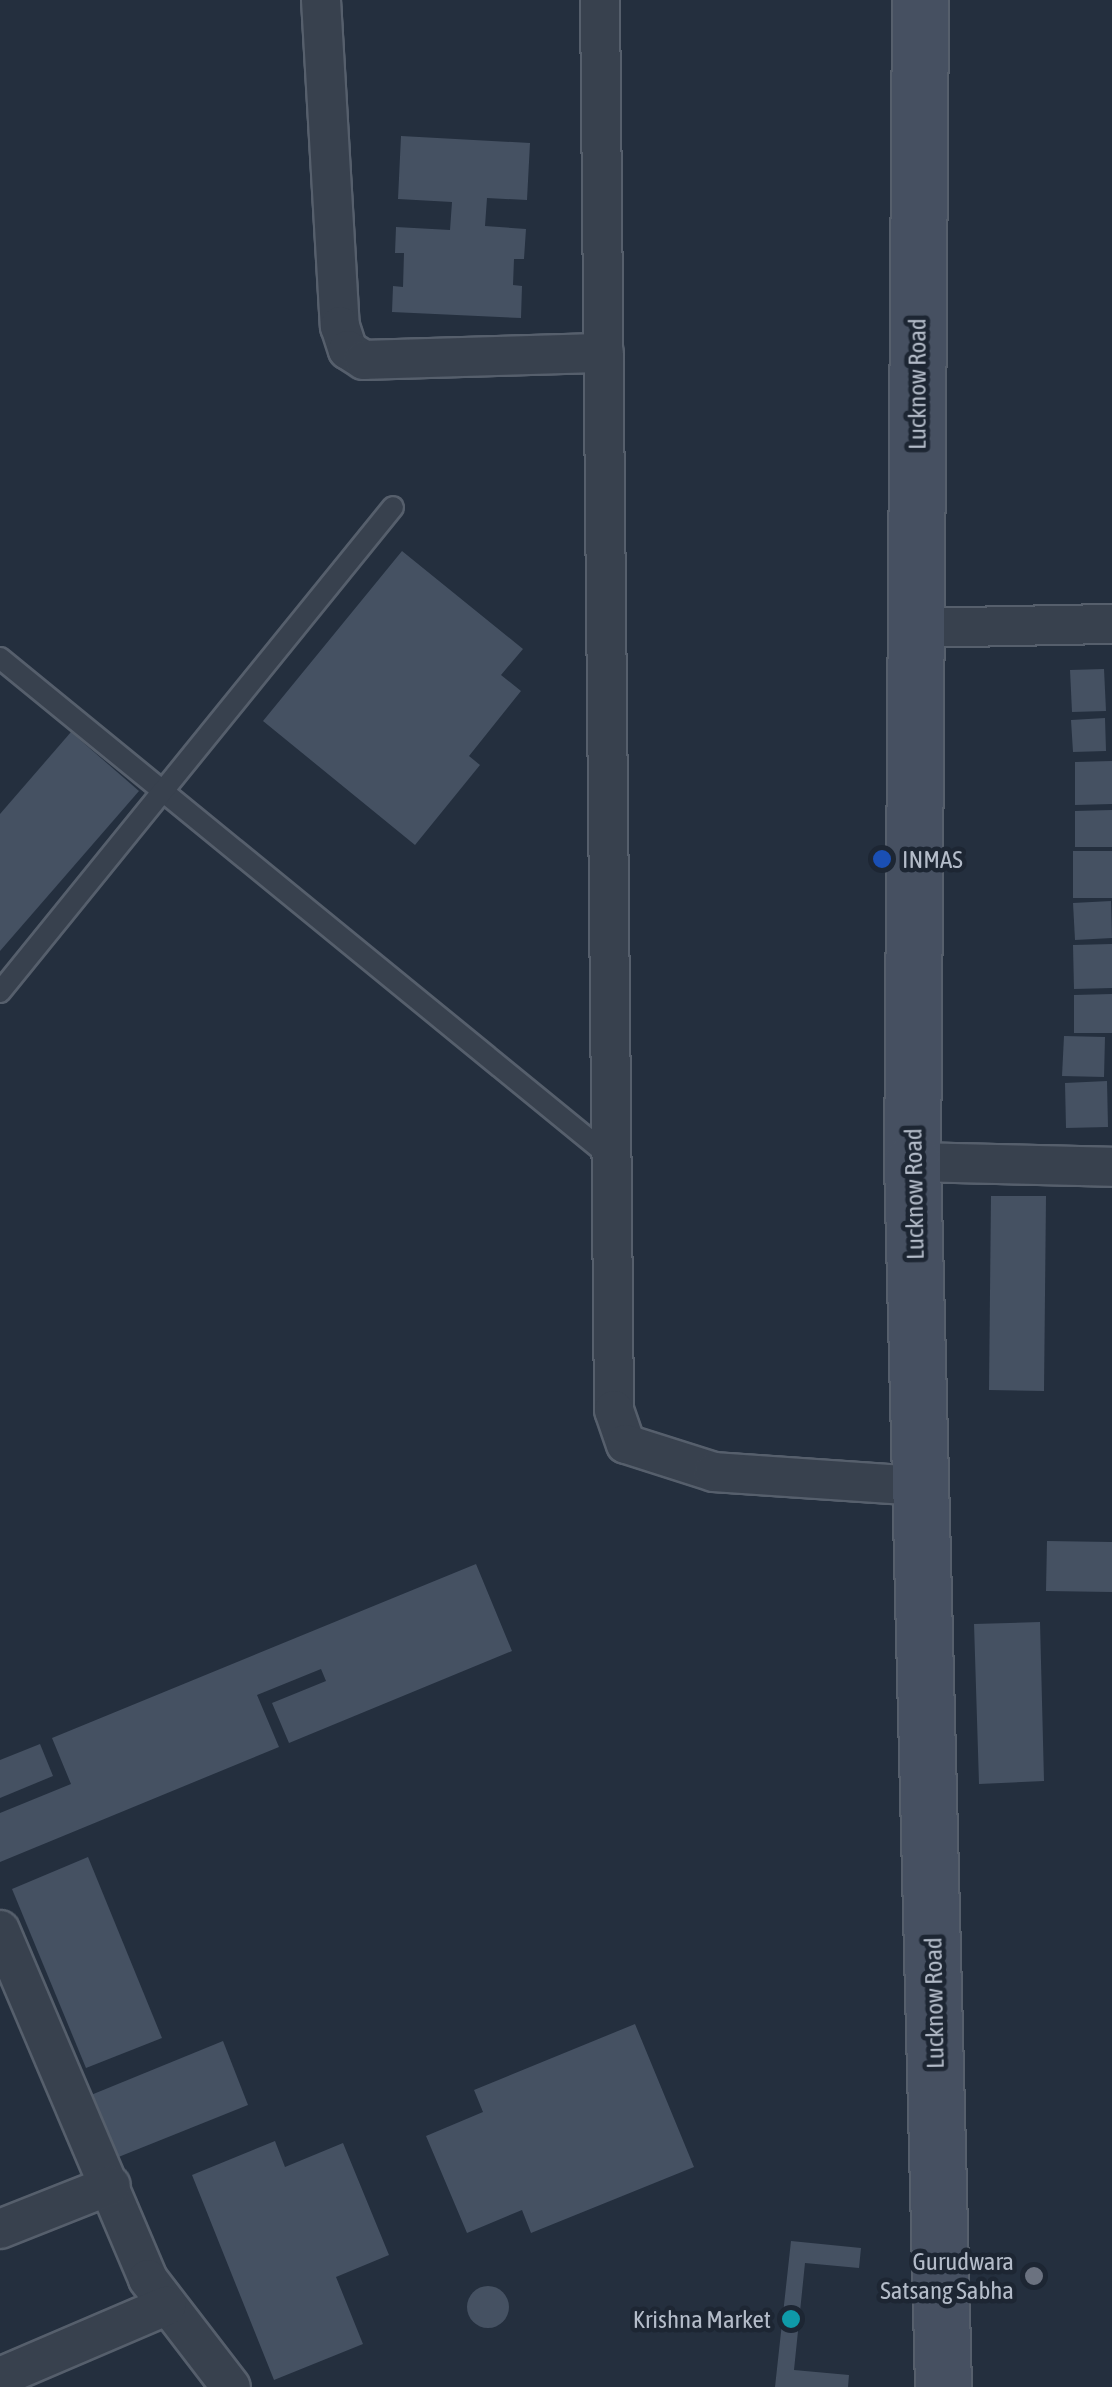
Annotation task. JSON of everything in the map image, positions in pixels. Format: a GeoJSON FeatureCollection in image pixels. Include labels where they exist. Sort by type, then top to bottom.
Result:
{"type":"FeatureCollection","features":[{"type":"Feature","properties":{"kind":"street"},"geometry":{"type":"LineString","coordinates":[[321,0],[340,326],[348,350],[364,360],[604,352]]}},
{"type":"Feature","properties":{"kind":"street"},"geometry":{"type":"LineString","coordinates":[[600,0],[616,1162],[614,1410],[626,1444],[714,1472],[921,1486]]}},
{"type":"Feature","properties":{"kind":"street","name":"Lucknow Road"},"geometry":{"type":"LineString","coordinates":[[920,0],[912,1162],[943,2387]]}},
{"type":"Feature","properties":{"kind":"street"},"geometry":{"type":"LineString","coordinates":[[916,628],[1112,624]]}},
{"type":"Feature","properties":{"kind":"street"},"geometry":{"type":"LineString","coordinates":[[912,1162],[1112,1167]]}},
{"type":"Feature","properties":{"kind":"street"},"geometry":{"type":"LineString","coordinates":[[0,1930],[148,2279],[230,2387]]}},
{"type":"Feature","properties":{"kind":"street"},"geometry":{"type":"LineString","coordinates":[[0,2229],[111,2185]]}},
{"type":"Feature","properties":{"kind":"street"},"geometry":{"type":"LineString","coordinates":[[0,2378],[166,2306]]}},
{"type":"Feature","properties":{"kind":"lane"},"geometry":{"type":"LineString","coordinates":[[0,992],[165,796],[393,507]]}},
{"type":"Feature","properties":{"kind":"lane"},"geometry":{"type":"LineString","coordinates":[[0,658],[616,1162]]}},
{"type":"Feature","properties":{"kind":"building"},"geometry":{"type":"Polygon","coordinates":[[[401,136],[530,143],[527,200],[487,198],[485,226],[526,229],[524,259],[514,259],[513,285],[522,286],[521,318],[392,312],[393,286],[403,287],[404,253],[395,253],[396,227],[450,230],[452,202],[398,199],[401,136]]]}},
{"type":"Feature","properties":{"kind":"building"},"geometry":{"type":"Polygon","coordinates":[[[402,551],[523,649],[501,675],[521,691],[469,756],[480,765],[415,845],[263,721],[402,551]]]}},
{"type":"Feature","properties":{"kind":"building"},"geometry":{"type":"Polygon","coordinates":[[[1104,669],[1106,711],[1072,712],[1070,670],[1104,669]]]}},
{"type":"Feature","properties":{"kind":"building"},"geometry":{"type":"Polygon","coordinates":[[[1105,718],[1106,751],[1073,752],[1071,720],[1105,718]]]}},
{"type":"Feature","properties":{"kind":"building"},"geometry":{"type":"Polygon","coordinates":[[[71,732],[139,791],[0,951],[0,814],[71,732]]]}},
{"type":"Feature","properties":{"kind":"building"},"geometry":{"type":"Polygon","coordinates":[[[1112,761],[1112,804],[1075,805],[1075,762],[1112,761]]]}},
{"type":"Feature","properties":{"kind":"building"},"geometry":{"type":"Polygon","coordinates":[[[1112,810],[1112,847],[1075,847],[1075,811],[1112,810]]]}},
{"type":"Feature","properties":{"kind":"building"},"geometry":{"type":"Polygon","coordinates":[[[1073,851],[1112,851],[1112,898],[1073,898],[1073,851]]]}},
{"type":"Feature","properties":{"kind":"building"},"geometry":{"type":"Polygon","coordinates":[[[1111,901],[1112,938],[1075,940],[1073,903],[1111,901]]]}},
{"type":"Feature","properties":{"kind":"building"},"geometry":{"type":"Polygon","coordinates":[[[1112,944],[1112,988],[1074,989],[1073,945],[1112,944]]]}},
{"type":"Feature","properties":{"kind":"building"},"geometry":{"type":"Polygon","coordinates":[[[1112,994],[1112,1033],[1074,1033],[1074,995],[1112,994]]]}},
{"type":"Feature","properties":{"kind":"building"},"geometry":{"type":"Polygon","coordinates":[[[1064,1036],[1105,1037],[1104,1077],[1062,1076],[1064,1036]]]}},
{"type":"Feature","properties":{"kind":"building"},"geometry":{"type":"Polygon","coordinates":[[[1107,1081],[1108,1127],[1066,1128],[1065,1083],[1107,1081]]]}},
{"type":"Feature","properties":{"kind":"building"},"geometry":{"type":"Polygon","coordinates":[[[991,1196],[1046,1196],[1044,1391],[989,1390],[991,1196]]]}},
{"type":"Feature","properties":{"kind":"building"},"geometry":{"type":"Polygon","coordinates":[[[1047,1541],[1112,1542],[1112,1592],[1046,1591],[1047,1541]]]}},
{"type":"Feature","properties":{"kind":"building"},"geometry":{"type":"Polygon","coordinates":[[[476,1564],[512,1651],[289,1743],[272,1703],[326,1681],[321,1669],[257,1695],[279,1747],[0,1862],[0,1813],[71,1784],[52,1738],[476,1564]]]}},
{"type":"Feature","properties":{"kind":"building"},"geometry":{"type":"Polygon","coordinates":[[[1040,1622],[1044,1781],[979,1784],[974,1624],[1040,1622]]]}},
{"type":"Feature","properties":{"kind":"building"},"geometry":{"type":"Polygon","coordinates":[[[40,1744],[53,1776],[0,1798],[0,1760],[40,1744]]]}},
{"type":"Feature","properties":{"kind":"building"},"geometry":{"type":"Polygon","coordinates":[[[88,1857],[162,2038],[86,2068],[12,1889],[88,1857]]]}},
{"type":"Feature","properties":{"kind":"building"},"geometry":{"type":"Polygon","coordinates":[[[635,2024],[694,2167],[531,2233],[522,2210],[467,2233],[426,2136],[483,2112],[474,2090],[635,2024]]]}},
{"type":"Feature","properties":{"kind":"building"},"geometry":{"type":"Polygon","coordinates":[[[223,2041],[248,2105],[116,2158],[91,2095],[223,2041]]]}},
{"type":"Feature","properties":{"kind":"building"},"geometry":{"type":"Polygon","coordinates":[[[275,2141],[285,2167],[343,2143],[389,2255],[336,2277],[363,2344],[274,2380],[192,2175],[275,2141]]]}},
{"type":"Feature","properties":{"kind":"building","name":"Krishna Market"},"geometry":{"type":"Polygon","coordinates":[[[791,2241],[861,2248],[859,2268],[805,2263],[794,2370],[849,2375],[848,2387],[775,2387],[791,2241]]]}},
{"type":"Feature","properties":{"kind":"building"},"geometry":{"type":"Polygon","coordinates":[[[488,2286],[503,2292],[509,2307],[503,2322],[488,2328],[473,2322],[467,2307],[473,2292],[488,2286]]]}},
{"type":"Feature","properties":{"kind":"place","name":"INMAS"},"geometry":{"type":"Point","coordinates":[882,859]}},
{"type":"Feature","properties":{"kind":"place","name":"Gurudwara Satsang Sabha"},"geometry":{"type":"Point","coordinates":[1034,2276]}},
{"type":"Feature","properties":{"kind":"place","name":"Krishna Market"},"geometry":{"type":"Point","coordinates":[791,2319]}}]}
